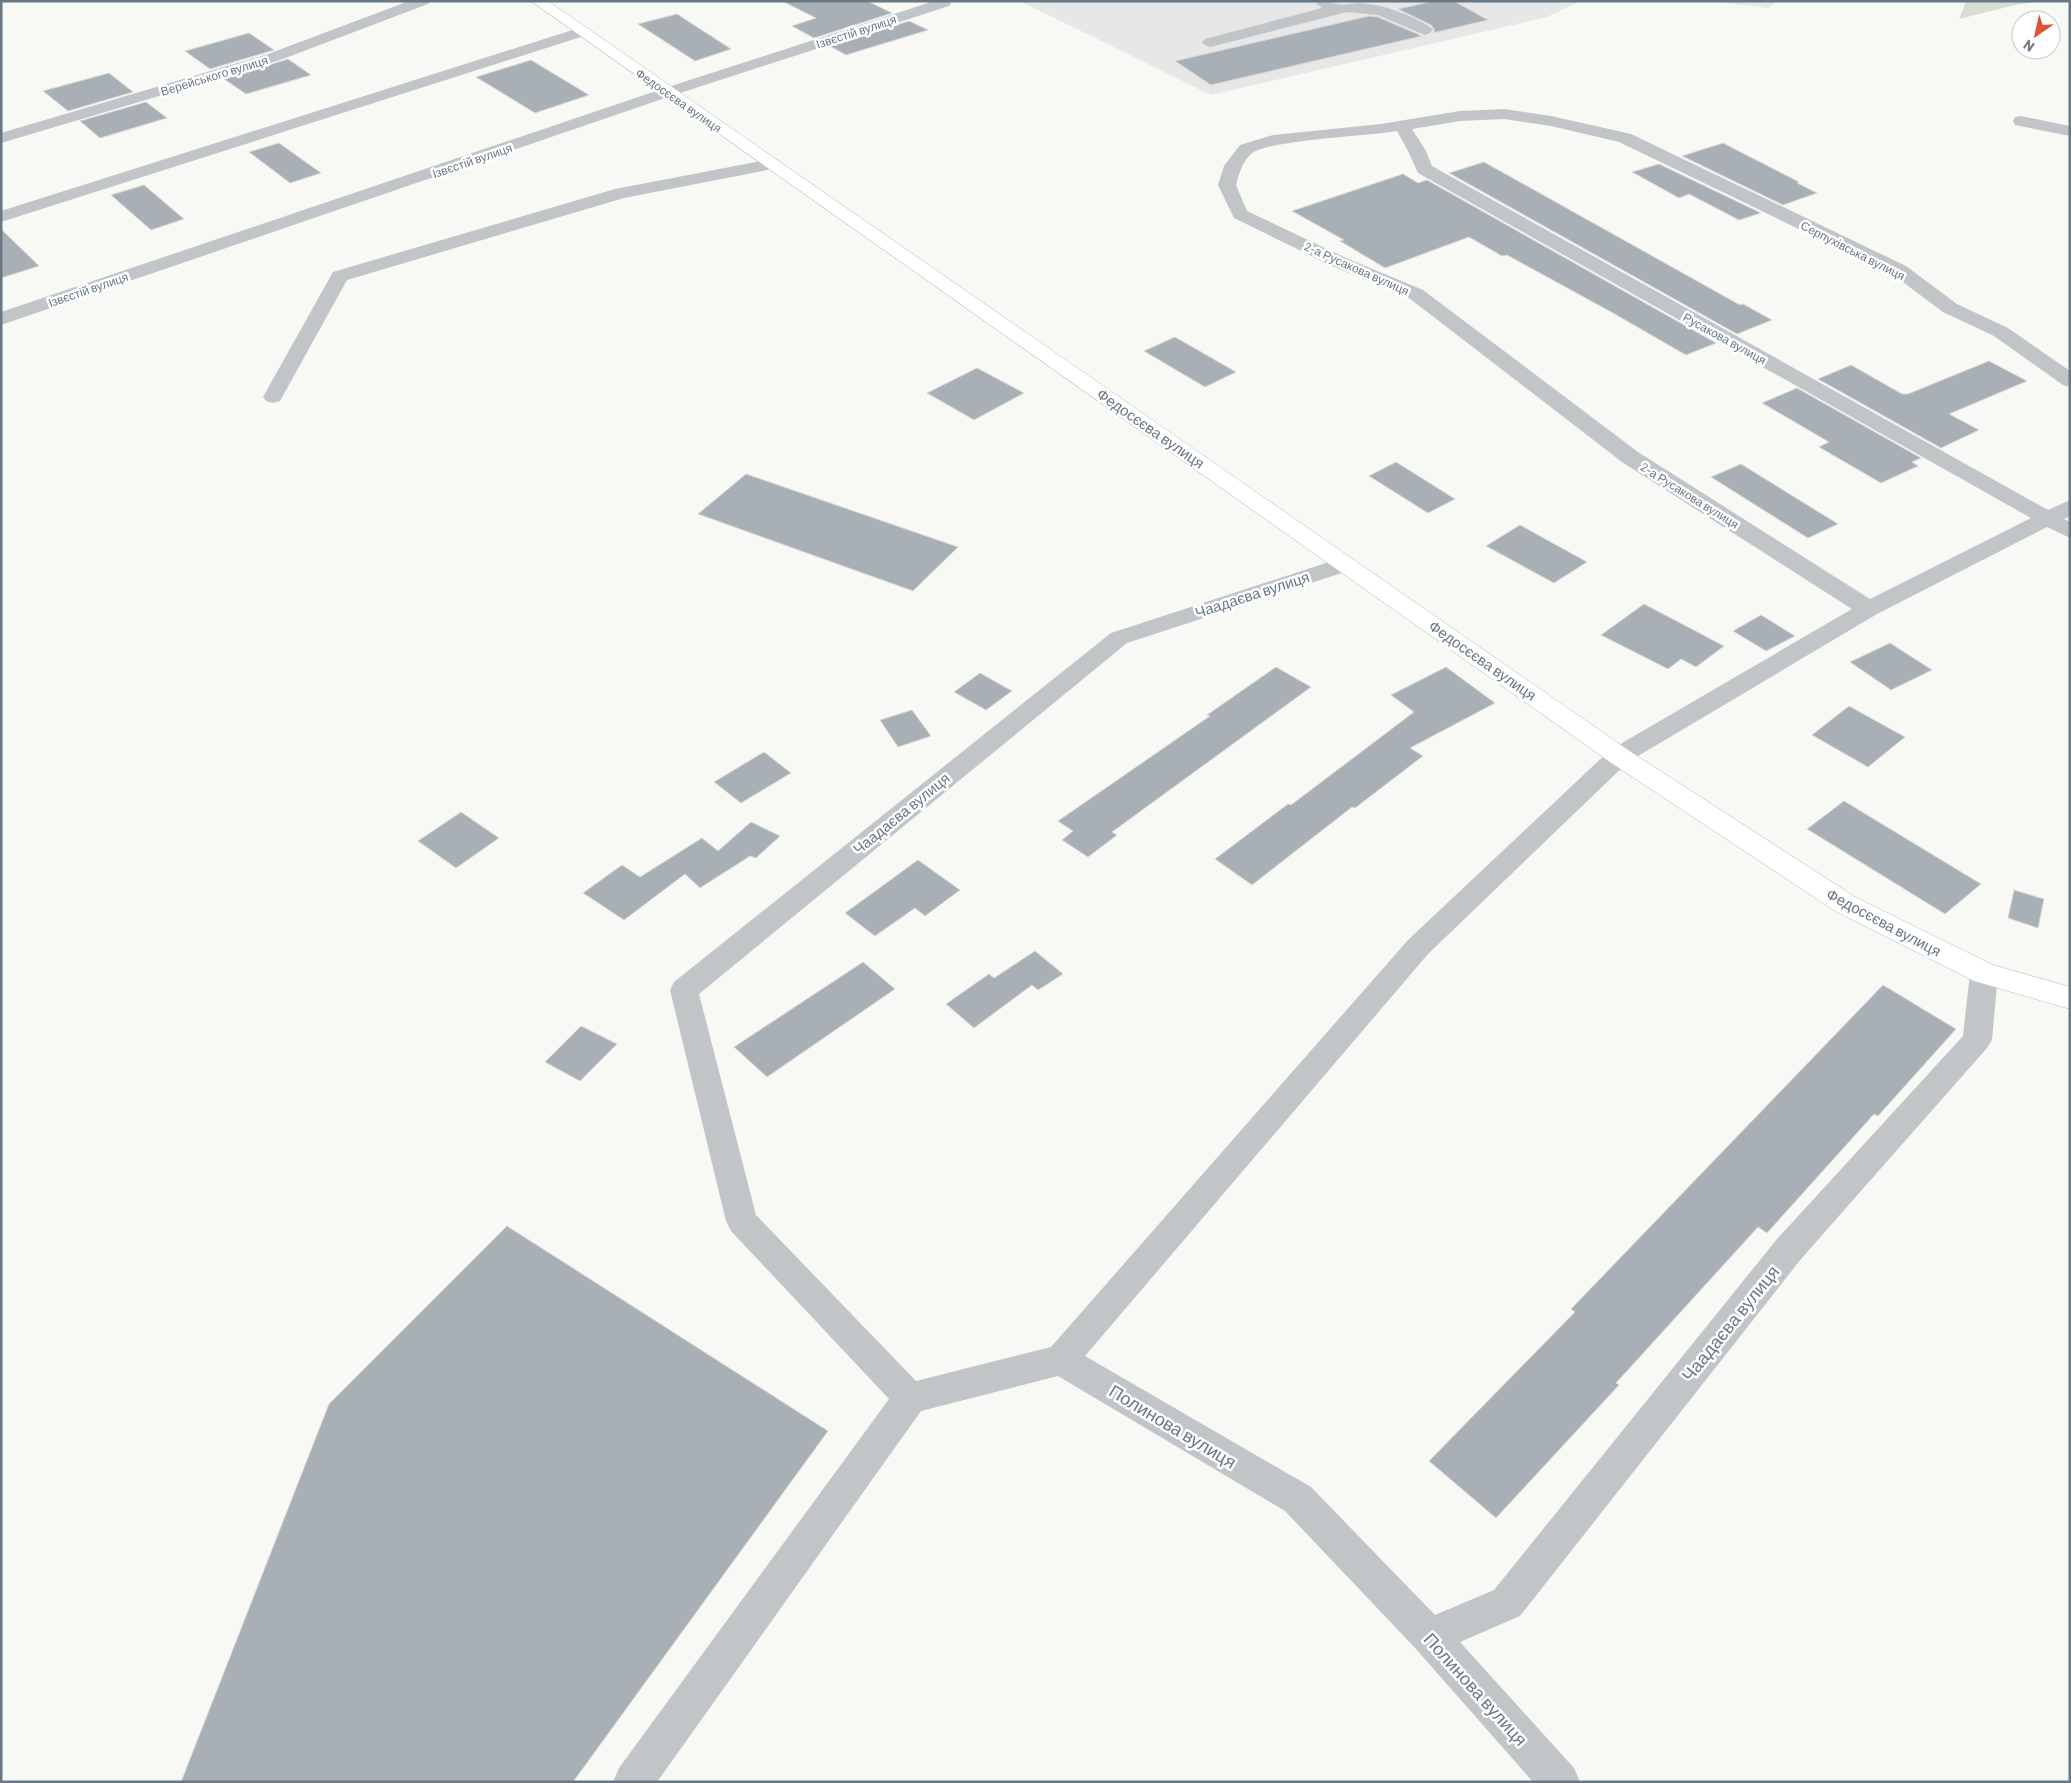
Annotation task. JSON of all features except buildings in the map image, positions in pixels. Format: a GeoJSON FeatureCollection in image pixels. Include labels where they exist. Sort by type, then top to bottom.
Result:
{"type":"FeatureCollection","features":[{"type":"Feature","properties":{"kind":"main road","name":"Федосєєва вулиця"},"geometry":{"type":"LineString","coordinates":[[538,1],[1619,756],[1845,904],[1984,973],[2070,998]]}},
{"type":"Feature","properties":{"kind":"street","name":"Верейського вулиця"},"geometry":{"type":"LineString","coordinates":[[1,138],[274,57],[423,1]]}},
{"type":"Feature","properties":{"kind":"street"},"geometry":{"type":"LineString","coordinates":[[1321,1],[1335,9]]}},
{"type":"Feature","properties":{"kind":"street","name":"Ізвєстій вулиця"},"geometry":{"type":"LineString","coordinates":[[1,319],[668,92],[944,3]]}},
{"type":"Feature","properties":{"kind":"street"},"geometry":{"type":"LineString","coordinates":[[1400,17],[1400,4],[1405,3]]}},
{"type":"Feature","properties":{"kind":"street"},"geometry":{"type":"LineString","coordinates":[[1210,42],[1352,6],[1366,7],[1400,17],[1425,30]]}},
{"type":"Feature","properties":{"kind":"street"},"geometry":{"type":"LineString","coordinates":[[1,217],[582,32]]}},
{"type":"Feature","properties":{"kind":"street","name":"2-а Русакова вулиця"},"geometry":{"type":"LineString","coordinates":[[1625,138],[1551,121],[1504,114],[1460,116],[1279,139],[1246,149],[1233,166],[1227,186],[1240,214],[1339,262],[1416,294],[1630,457],[1869,609]]}},
{"type":"Feature","properties":{"kind":"street"},"geometry":{"type":"LineString","coordinates":[[2021,121],[2070,131]]}},
{"type":"Feature","properties":{"kind":"street","name":"Русакова вулиця"},"geometry":{"type":"LineString","coordinates":[[1401,125],[1417,151],[1424,169],[2070,531]]}},
{"type":"Feature","properties":{"kind":"street","name":"Серпухівська вулиця"},"geometry":{"type":"LineString","coordinates":[[1625,138],[1899,270],[1950,308],[2001,332],[2070,381]]}},
{"type":"Feature","properties":{"kind":"street"},"geometry":{"type":"LineString","coordinates":[[273,397],[340,276],[621,193],[772,164]]}},
{"type":"Feature","properties":{"kind":"street"},"geometry":{"type":"LineString","coordinates":[[633,1782],[910,1398],[1061,1360],[1418,947],[1619,756],[1869,609],[2070,507]]}},
{"type":"Feature","properties":{"kind":"street","name":"Чаадаєва вулиця"},"geometry":{"type":"LineString","coordinates":[[910,1398],[742,1221],[684,990],[1119,638],[1346,564]]}},
{"type":"Feature","properties":{"kind":"street","name":"Чаадаєва вулиця"},"geometry":{"type":"LineString","coordinates":[[1429,1636],[1507,1603],[1790,1248],[1977,1040],[1984,973]]}},
{"type":"Feature","properties":{"kind":"street","name":"Полинова вулиця"},"geometry":{"type":"LineString","coordinates":[[1061,1360],[1298,1500],[1429,1636],[1560,1782]]}},
{"type":"Feature","properties":{"kind":"shaded area"},"geometry":{"type":"Polygon","coordinates":[[[1020,1],[1580,1],[1547,17],[1211,95],[1020,1]]]}},
{"type":"Feature","properties":{"kind":"shaded area"},"geometry":{"type":"Polygon","coordinates":[[[1712,1],[1777,1],[1768,8],[1712,1]]]}},
{"type":"Feature","properties":{"kind":"shaded area"},"geometry":{"type":"Polygon","coordinates":[[[1966,1],[2041,1],[2015,5],[1959,19],[1966,1]]]}}]}
